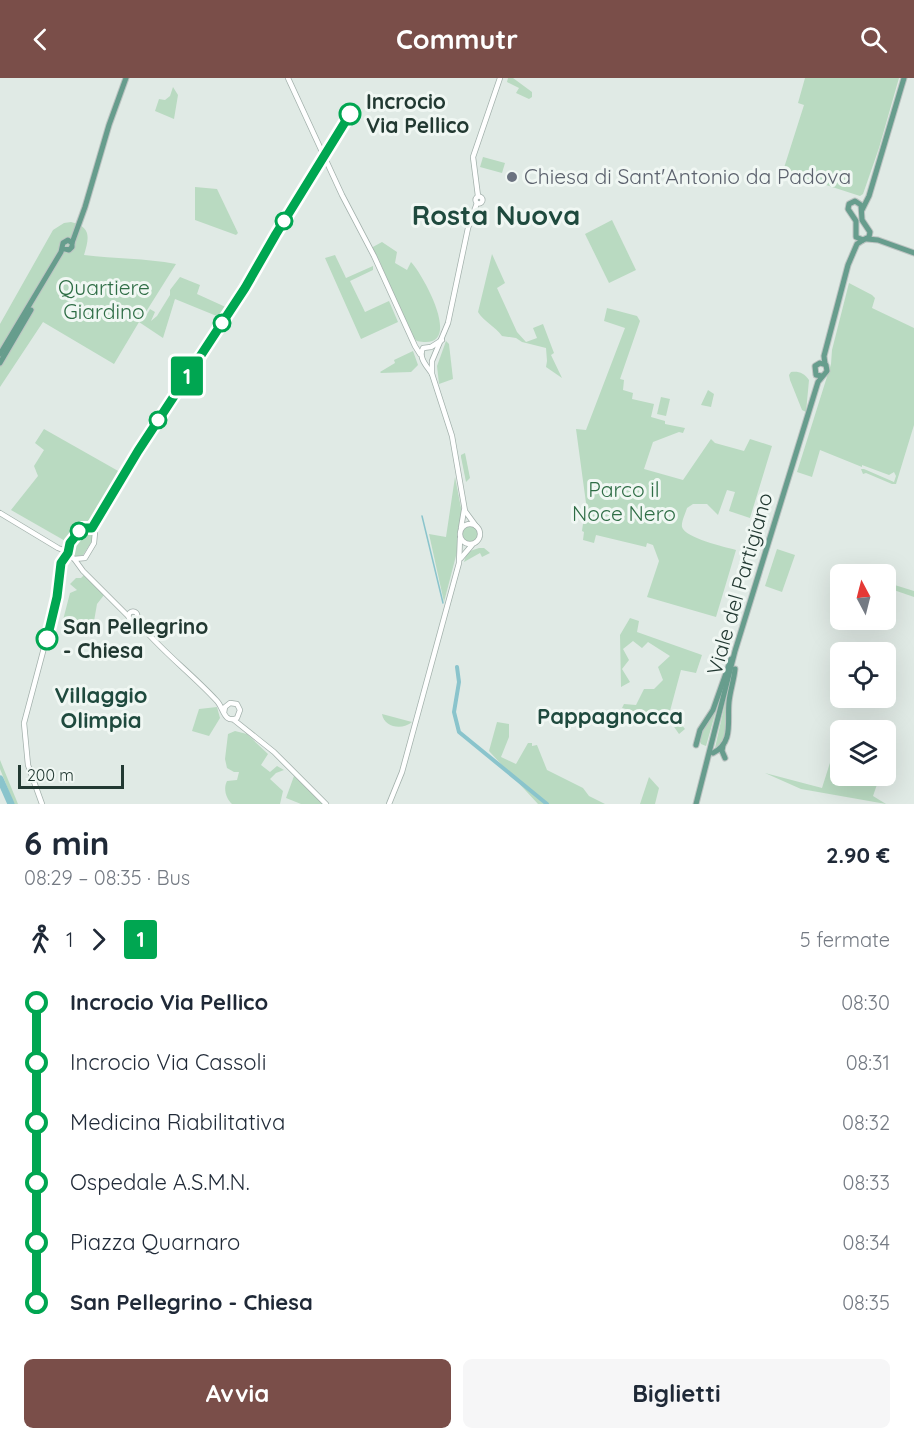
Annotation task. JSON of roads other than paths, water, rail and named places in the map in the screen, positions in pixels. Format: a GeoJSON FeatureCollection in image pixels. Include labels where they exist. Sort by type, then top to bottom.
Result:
{"type":"FeatureCollection","features":[{"type":"Feature","properties":{"kind":"main road"},"geometry":{"type":"LineString","coordinates":[[65,249],[71,249],[69,242],[85,207],[126,78]]}},
{"type":"Feature","properties":{"kind":"main road"},"geometry":{"type":"LineString","coordinates":[[862,210],[870,191],[904,78]]}},
{"type":"Feature","properties":{"kind":"main road"},"geometry":{"type":"LineString","coordinates":[[822,364],[827,371],[820,376],[814,369],[822,364],[855,235],[856,221],[848,209],[851,203],[857,202],[870,191]]}},
{"type":"Feature","properties":{"kind":"main road"},"geometry":{"type":"LineString","coordinates":[[857,202],[861,204],[862,220],[878,240]]}},
{"type":"Feature","properties":{"kind":"main road"},"geometry":{"type":"LineString","coordinates":[[848,265],[857,244],[865,240],[870,232]]}},
{"type":"Feature","properties":{"kind":"main road"},"geometry":{"type":"LineString","coordinates":[[855,235],[859,240],[878,240],[914,253]]}},
{"type":"Feature","properties":{"kind":"main road"},"geometry":{"type":"LineString","coordinates":[[0,363],[64,253],[63,243],[69,242]]}},
{"type":"Feature","properties":{"kind":"main road"},"geometry":{"type":"LineString","coordinates":[[0,354],[65,249]]}},
{"type":"Feature","properties":{"kind":"main road","name":"Viale del Partigiano"},"geometry":{"type":"LineString","coordinates":[[696,804],[736,649],[820,376]]}},
{"type":"Feature","properties":{"kind":"main road"},"geometry":{"type":"LineString","coordinates":[[725,758],[722,751],[729,727],[729,701],[736,649]]}},
{"type":"Feature","properties":{"kind":"main road"},"geometry":{"type":"LineString","coordinates":[[696,745],[699,732],[712,714],[725,672],[736,649]]}},
{"type":"Feature","properties":{"kind":"main road"},"geometry":{"type":"LineString","coordinates":[[713,753],[723,745]]}},
{"type":"Feature","properties":{"kind":"street"},"geometry":{"type":"LineString","coordinates":[[288,78],[323,156],[432,374],[452,436],[464,504],[469,518],[481,533],[477,542],[464,553],[459,563],[402,771],[389,804]]}},
{"type":"Feature","properties":{"kind":"street"},"geometry":{"type":"LineString","coordinates":[[432,374],[432,361],[442,340],[452,307],[468,228],[477,203],[482,200],[478,196],[473,157],[500,78]]}},
{"type":"Feature","properties":{"kind":"street"},"geometry":{"type":"LineString","coordinates":[[413,340],[436,353]]}},
{"type":"Feature","properties":{"kind":"street"},"geometry":{"type":"LineString","coordinates":[[420,354],[423,348],[442,340]]}},
{"type":"Feature","properties":{"kind":"street"},"geometry":{"type":"LineString","coordinates":[[425,362],[432,361]]}},
{"type":"Feature","properties":{"kind":"street"},"geometry":{"type":"LineString","coordinates":[[459,563],[464,504]]}},
{"type":"Feature","properties":{"kind":"street"},"geometry":{"type":"LineString","coordinates":[[0,513],[70,554],[85,558]]}},
{"type":"Feature","properties":{"kind":"street"},"geometry":{"type":"LineString","coordinates":[[461,529],[467,524],[476,526]]}},
{"type":"Feature","properties":{"kind":"street"},"geometry":{"type":"LineString","coordinates":[[42,804],[28,765],[24,723],[53,614],[62,560],[70,554],[82,528],[92,528],[96,532],[95,539],[85,558],[87,575]]}},
{"type":"Feature","properties":{"kind":"street"},"geometry":{"type":"LineString","coordinates":[[460,538],[472,545]]}},
{"type":"Feature","properties":{"kind":"street"},"geometry":{"type":"LineString","coordinates":[[70,554],[87,575],[128,616],[131,612],[138,616],[136,620],[164,651],[217,700],[227,718],[248,730],[274,752],[326,804]]}},
{"type":"Feature","properties":{"kind":"street"},"geometry":{"type":"LineString","coordinates":[[217,700],[228,704],[235,703],[240,712],[239,716],[248,730]]}},
{"type":"Feature","properties":{"kind":"street"},"geometry":{"type":"LineString","coordinates":[[224,713],[228,704]]}},
{"type":"Feature","properties":{"kind":"street"},"geometry":{"type":"LineString","coordinates":[[234,720],[239,716]]}},
{"type":"Feature","properties":{"kind":"waterway"},"geometry":{"type":"LineString","coordinates":[[422,516],[443,603]]}},
{"type":"Feature","properties":{"kind":"waterway"},"geometry":{"type":"LineString","coordinates":[[457,667],[459,682],[454,712],[459,732],[547,804]]}},
{"type":"Feature","properties":{"kind":"waterway"},"geometry":{"type":"LineString","coordinates":[[0,779],[11,804]]}},
{"type":"Feature","properties":{"kind":"place","name":"Incrocio Via Pellico"},"geometry":{"type":"Point","coordinates":[350,114]}},
{"type":"Feature","properties":{"kind":"place","name":"Chiesa di Sant'Antonio da Padova"},"geometry":{"type":"Point","coordinates":[512,177]}},
{"type":"Feature","properties":{"kind":"place","name":"San Pellegrino - Chiesa"},"geometry":{"type":"Point","coordinates":[47,639]}},
{"type":"Feature","properties":{"kind":"district","name":"Rosta Nuova"},"geometry":{"type":"Point","coordinates":[496,216]}},
{"type":"Feature","properties":{"kind":"district","name":"Villaggio Olimpia"},"geometry":{"type":"Point","coordinates":[101,708]}},
{"type":"Feature","properties":{"kind":"district","name":"Pappagnocca"},"geometry":{"type":"Point","coordinates":[610,716]}},
{"type":"Feature","properties":{"kind":"park label","name":"Quartiere Giardino"},"geometry":{"type":"Point","coordinates":[104,300]}},
{"type":"Feature","properties":{"kind":"park label","name":"Parco il Noce Nero"},"geometry":{"type":"Point","coordinates":[624,502]}}]}
